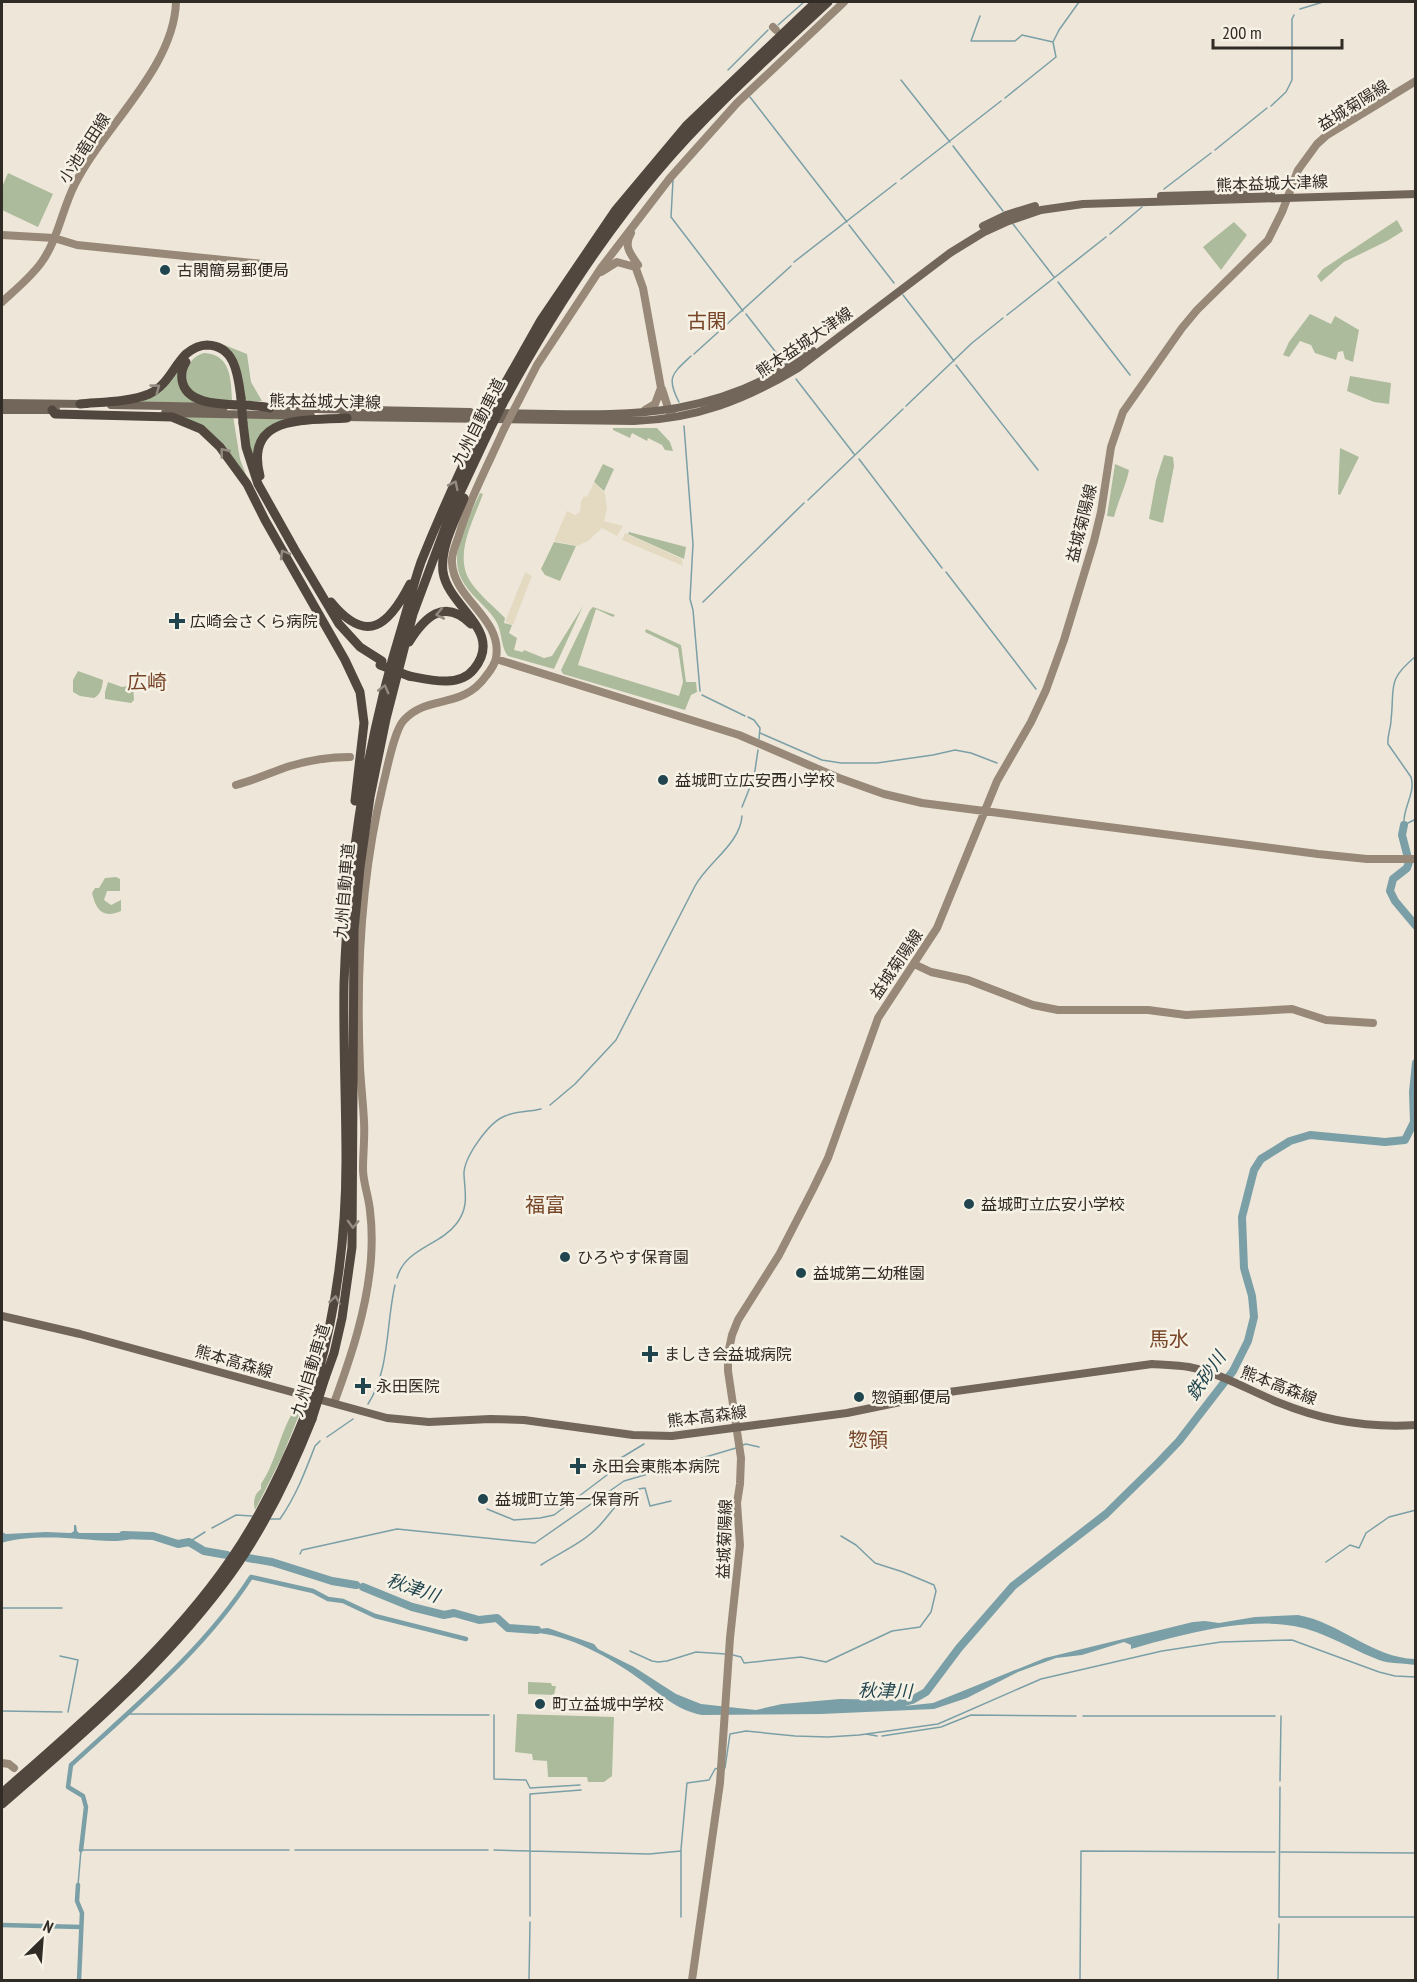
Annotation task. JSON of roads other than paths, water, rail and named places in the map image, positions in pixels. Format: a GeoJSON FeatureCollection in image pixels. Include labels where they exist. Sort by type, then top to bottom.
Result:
{"type":"FeatureCollection","features":[{"type":"Feature","properties":{"kind":"highway","name":"九州自動車道"},"geometry":{"type":"LineString","coordinates":[[2,1804],[59,1755],[146,1673],[221,1580],[269,1503],[308,1418],[321,1378],[341,1247],[346,1162],[344,984],[352,872],[362,797],[377,716],[395,649],[421,564],[447,499],[541,320],[615,211],[687,125],[816,2]]}},
{"type":"Feature","properties":{"kind":"highway","name":"九州自動車道"},"geometry":{"type":"LineString","coordinates":[[498,404],[550,321],[622,215],[643,189],[729,96],[828,2]]}},
{"type":"Feature","properties":{"kind":"highway"},"geometry":{"type":"LineString","coordinates":[[80,404],[138,398],[150,393],[171,376],[187,353],[203,345],[218,347],[230,355],[238,374],[238,397]]}},
{"type":"Feature","properties":{"kind":"highway"},"geometry":{"type":"LineString","coordinates":[[265,519],[243,454],[241,422],[238,397],[230,362],[213,349],[202,350],[188,358],[182,372],[182,379],[183,385],[193,397],[206,403],[260,405],[270,408]]}},
{"type":"Feature","properties":{"kind":"highway"},"geometry":{"type":"LineString","coordinates":[[52,410],[55,414],[172,417],[201,429],[220,447],[247,484],[360,692],[364,723],[354,815],[352,872]]}},
{"type":"Feature","properties":{"kind":"highway"},"geometry":{"type":"LineString","coordinates":[[275,514],[258,467],[258,447],[261,439],[276,426],[298,421],[347,417]]}},
{"type":"Feature","properties":{"kind":"highway"},"geometry":{"type":"LineString","coordinates":[[241,422],[250,463],[258,484],[314,582],[339,624],[360,647],[381,663]]}},
{"type":"Feature","properties":{"kind":"highway","name":"九州自動車道"},"geometry":{"type":"LineString","coordinates":[[321,1378],[334,1353],[342,1318],[352,1247],[354,930],[360,867],[378,756],[413,614],[440,540],[485,430]]}},
{"type":"Feature","properties":{"kind":"highway"},"geometry":{"type":"LineString","coordinates":[[305,588],[344,637],[358,650],[381,663],[432,681],[459,680],[467,676],[475,668],[480,657],[482,641],[479,628],[449,589],[443,574],[443,560],[485,430]]}},
{"type":"Feature","properties":{"kind":"highway"},"geometry":{"type":"LineString","coordinates":[[314,582],[355,625],[374,626],[394,612],[421,564]]}},
{"type":"Feature","properties":{"kind":"highway"},"geometry":{"type":"LineString","coordinates":[[405,651],[421,624],[437,612],[452,613],[463,617],[477,635],[476,655],[472,664],[460,673],[436,677],[410,674]]}},
{"type":"Feature","properties":{"kind":"highway","name":"九州自動車道"},"geometry":{"type":"LineString","coordinates":[[2,1793],[62,1741],[141,1666],[221,1580]]}},
{"type":"Feature","properties":{"kind":"main road","name":"熊本益城大津線"},"geometry":{"type":"LineString","coordinates":[[2,410],[347,417],[655,420],[678,417],[730,403],[760,390],[798,368],[950,253],[984,232],[1041,210],[1083,204],[1416,188]]}},
{"type":"Feature","properties":{"kind":"main road","name":"熊本益城大津線"},"geometry":{"type":"LineString","coordinates":[[2,403],[607,415],[669,411],[726,397],[771,377],[839,332],[950,247],[980,227],[1006,215],[1040,205],[1079,199],[1416,194]]}},
{"type":"Feature","properties":{"kind":"main road","name":"熊本高森線"},"geometry":{"type":"LineString","coordinates":[[2,1316],[80,1334],[405,1421],[524,1420],[646,1437],[687,1435],[847,1413],[929,1395],[1139,1365],[1166,1365],[1190,1367],[1292,1408],[1340,1422],[1376,1426],[1416,1425]]}},
{"type":"Feature","properties":{"kind":"street","name":"小池竜田線"},"geometry":{"type":"LineString","coordinates":[[2,302],[39,266],[52,245],[60,216],[75,182],[165,48],[176,15],[176,2]]}},
{"type":"Feature","properties":{"kind":"street"},"geometry":{"type":"LineString","coordinates":[[334,1403],[359,1327],[371,1258],[370,1211],[363,1173],[364,1122],[360,1066],[360,992],[366,881],[383,786],[401,722],[414,710],[423,706],[468,695],[487,676],[496,659],[495,640],[489,624],[461,590],[455,579],[451,562],[461,528],[504,429],[537,365],[594,278],[696,141],[737,103],[792,45],[844,2]]}},
{"type":"Feature","properties":{"kind":"street","name":"益城菊陽線"},"geometry":{"type":"LineString","coordinates":[[693,1980],[720,1783],[730,1638],[740,1545],[737,1503],[740,1484],[739,1447],[728,1371],[728,1354],[732,1335],[738,1320],[779,1255],[828,1158],[878,1018],[937,928],[982,812],[1030,722],[1057,661],[1094,542],[1111,447],[1123,412],[1197,310],[1268,240],[1282,212],[1298,170],[1322,140],[1416,81]]}},
{"type":"Feature","properties":{"kind":"street"},"geometry":{"type":"LineString","coordinates":[[607,415],[652,408],[665,387],[648,290],[627,245],[629,236],[646,209]]}},
{"type":"Feature","properties":{"kind":"street"},"geometry":{"type":"LineString","coordinates":[[2,236],[54,238],[76,245],[263,264]]}},
{"type":"Feature","properties":{"kind":"street"},"geometry":{"type":"LineString","coordinates":[[616,248],[636,266]]}},
{"type":"Feature","properties":{"kind":"street"},"geometry":{"type":"LineString","coordinates":[[594,278],[617,262],[636,266]]}},
{"type":"Feature","properties":{"kind":"street"},"geometry":{"type":"LineString","coordinates":[[662,390],[669,411],[678,417]]}},
{"type":"Feature","properties":{"kind":"street"},"geometry":{"type":"LineString","coordinates":[[655,420],[669,411]]}},
{"type":"Feature","properties":{"kind":"street"},"geometry":{"type":"LineString","coordinates":[[496,659],[739,735],[839,778],[884,794],[922,803],[1318,855],[1416,859]]}},
{"type":"Feature","properties":{"kind":"street"},"geometry":{"type":"LineString","coordinates":[[236,784],[253,781],[308,761],[351,757]]}},
{"type":"Feature","properties":{"kind":"street"},"geometry":{"type":"LineString","coordinates":[[914,964],[931,972],[968,980],[1033,1005],[1058,1010],[1148,1010],[1186,1015],[1292,1008],[1326,1020],[1373,1023]]}},
{"type":"Feature","properties":{"kind":"street"},"geometry":{"type":"LineString","coordinates":[[2,1763],[14,1768]]}},
{"type":"Feature","properties":{"kind":"water"},"geometry":{"type":"Polygon","coordinates":[[[76,1525],[79,1533],[130,1533],[131,1539],[112,1541],[40,1538],[2,1543],[2,1532],[6,1534],[71,1533],[76,1525]]]}},
{"type":"Feature","properties":{"kind":"water"},"geometry":{"type":"Polygon","coordinates":[[[1298,1615],[1328,1625],[1385,1653],[1415,1659],[1416,1665],[1383,1661],[1324,1635],[1295,1626],[1248,1624],[1199,1631],[1131,1649],[1131,1645],[1124,1642],[1082,1655],[1056,1658],[1018,1672],[967,1698],[934,1709],[821,1714],[702,1715],[676,1705],[600,1654],[555,1636],[527,1633],[527,1630],[548,1628],[594,1644],[598,1649],[634,1667],[676,1694],[701,1704],[756,1710],[782,1704],[840,1699],[902,1700],[904,1706],[933,1703],[1045,1658],[1193,1622],[1219,1623],[1255,1617],[1298,1615]]]}},
{"type":"Feature","properties":{"kind":"waterway"},"geometry":{"type":"LineString","coordinates":[[778,25],[804,2]]}},
{"type":"Feature","properties":{"kind":"waterway"},"geometry":{"type":"LineString","coordinates":[[1005,98],[1056,57],[1053,42],[1079,2]]}},
{"type":"Feature","properties":{"kind":"waterway"},"geometry":{"type":"LineString","coordinates":[[1300,9],[1323,2]]}},
{"type":"Feature","properties":{"kind":"waterway"},"geometry":{"type":"LineString","coordinates":[[1271,106],[1286,92],[1292,80],[1292,19],[1294,15]]}},
{"type":"Feature","properties":{"kind":"waterway"},"geometry":{"type":"LineString","coordinates":[[980,16],[971,41],[1015,41],[1022,35],[1053,42]]}},
{"type":"Feature","properties":{"kind":"waterway"},"geometry":{"type":"LineString","coordinates":[[728,70],[768,30]]}},
{"type":"Feature","properties":{"kind":"waterway"},"geometry":{"type":"LineString","coordinates":[[901,80],[950,142]]}},
{"type":"Feature","properties":{"kind":"waterway"},"geometry":{"type":"LineString","coordinates":[[750,97],[847,222]]}},
{"type":"Feature","properties":{"kind":"waterway"},"geometry":{"type":"LineString","coordinates":[[901,179],[1001,101]]}},
{"type":"Feature","properties":{"kind":"waterway"},"geometry":{"type":"LineString","coordinates":[[1215,150],[1267,108]]}},
{"type":"Feature","properties":{"kind":"waterway"},"geometry":{"type":"LineString","coordinates":[[953,146],[1003,211]]}},
{"type":"Feature","properties":{"kind":"waterway"},"geometry":{"type":"LineString","coordinates":[[1164,189],[1211,153]]}},
{"type":"Feature","properties":{"kind":"waterway"},"geometry":{"type":"LineString","coordinates":[[673,180],[671,217],[743,311]]}},
{"type":"Feature","properties":{"kind":"waterway"},"geometry":{"type":"LineString","coordinates":[[794,262],[896,183]]}},
{"type":"Feature","properties":{"kind":"waterway"},"geometry":{"type":"LineString","coordinates":[[1110,234],[1142,207]]}},
{"type":"Feature","properties":{"kind":"waterway"},"geometry":{"type":"LineString","coordinates":[[1013,224],[1054,277]]}},
{"type":"Feature","properties":{"kind":"waterway"},"geometry":{"type":"LineString","coordinates":[[849,225],[894,283]]}},
{"type":"Feature","properties":{"kind":"waterway"},"geometry":{"type":"LineString","coordinates":[[1007,315],[1106,237]]}},
{"type":"Feature","properties":{"kind":"waterway"},"geometry":{"type":"LineString","coordinates":[[694,354],[791,266]]}},
{"type":"Feature","properties":{"kind":"waterway"},"geometry":{"type":"LineString","coordinates":[[1058,282],[1130,375]]}},
{"type":"Feature","properties":{"kind":"waterway"},"geometry":{"type":"LineString","coordinates":[[903,295],[954,361]]}},
{"type":"Feature","properties":{"kind":"waterway"},"geometry":{"type":"LineString","coordinates":[[746,314],[785,364]]}},
{"type":"Feature","properties":{"kind":"waterway"},"geometry":{"type":"LineString","coordinates":[[906,406],[972,343],[1003,318]]}},
{"type":"Feature","properties":{"kind":"waterway"},"geometry":{"type":"LineString","coordinates":[[679,402],[673,387],[673,376],[691,356]]}},
{"type":"Feature","properties":{"kind":"waterway"},"geometry":{"type":"LineString","coordinates":[[956,365],[1038,470]]}},
{"type":"Feature","properties":{"kind":"waterway"},"geometry":{"type":"LineString","coordinates":[[796,379],[854,454]]}},
{"type":"Feature","properties":{"kind":"waterway"},"geometry":{"type":"LineString","coordinates":[[808,500],[903,409]]}},
{"type":"Feature","properties":{"kind":"waterway"},"geometry":{"type":"LineString","coordinates":[[684,426],[693,544],[690,599],[700,691]]}},
{"type":"Feature","properties":{"kind":"waterway"},"geometry":{"type":"LineString","coordinates":[[859,459],[942,568]]}},
{"type":"Feature","properties":{"kind":"waterway"},"geometry":{"type":"LineString","coordinates":[[703,602],[804,503]]}},
{"type":"Feature","properties":{"kind":"waterway"},"geometry":{"type":"LineString","coordinates":[[946,572],[1036,689]]}},
{"type":"Feature","properties":{"kind":"waterway"},"geometry":{"type":"LineString","coordinates":[[1416,656],[1396,678],[1388,741],[1411,777],[1412,789],[1404,825],[1416,819]]}},
{"type":"Feature","properties":{"kind":"waterway"},"geometry":{"type":"LineString","coordinates":[[702,695],[745,716]]}},
{"type":"Feature","properties":{"kind":"waterway"},"geometry":{"type":"LineString","coordinates":[[748,717],[754,720],[760,728],[759,739]]}},
{"type":"Feature","properties":{"kind":"waterway"},"geometry":{"type":"LineString","coordinates":[[760,733],[822,760],[841,763],[877,763],[955,750],[971,753],[997,763]]}},
{"type":"Feature","properties":{"kind":"waterway"},"geometry":{"type":"LineString","coordinates":[[742,807],[754,777],[758,750]]}},
{"type":"Feature","properties":{"kind":"waterway"},"geometry":{"type":"LineString","coordinates":[[550,1105],[575,1084],[616,1040],[695,886],[730,844],[740,826],[742,816]]}},
{"type":"Feature","properties":{"kind":"waterway","name":"鉄砂川"},"geometry":{"type":"LineString","coordinates":[[1404,825],[1402,835],[1409,862],[1407,868],[1393,879],[1390,891],[1395,901],[1416,926]]}},
{"type":"Feature","properties":{"kind":"waterway","name":"鉄砂川"},"geometry":{"type":"LineString","coordinates":[[894,1705],[912,1700],[926,1692],[959,1648],[1013,1586],[1106,1514],[1179,1441],[1233,1371],[1248,1341],[1254,1317],[1252,1296],[1244,1268],[1242,1217],[1254,1170],[1261,1159],[1290,1141],[1310,1135],[1385,1142],[1405,1140],[1414,1122],[1413,1092],[1416,1063]]}},
{"type":"Feature","properties":{"kind":"waterway"},"geometry":{"type":"LineString","coordinates":[[397,1278],[407,1260],[450,1231],[461,1217],[465,1200],[465,1168],[478,1141],[492,1125],[505,1116],[541,1109]]}},
{"type":"Feature","properties":{"kind":"waterway"},"geometry":{"type":"LineString","coordinates":[[368,1404],[375,1391],[384,1361],[395,1285]]}},
{"type":"Feature","properties":{"kind":"waterway"},"geometry":{"type":"LineString","coordinates":[[327,1437],[353,1419]]}},
{"type":"Feature","properties":{"kind":"waterway"},"geometry":{"type":"LineString","coordinates":[[270,1519],[280,1519],[286,1510],[300,1484],[315,1446],[320,1441]]}},
{"type":"Feature","properties":{"kind":"waterway"},"geometry":{"type":"LineString","coordinates":[[487,1509],[514,1520],[554,1515],[611,1472],[611,1464],[644,1444]]}},
{"type":"Feature","properties":{"kind":"waterway"},"geometry":{"type":"LineString","coordinates":[[743,1445],[759,1447]]}},
{"type":"Feature","properties":{"kind":"waterway"},"geometry":{"type":"LineString","coordinates":[[665,1469],[736,1448]]}},
{"type":"Feature","properties":{"kind":"waterway"},"geometry":{"type":"LineString","coordinates":[[300,1554],[302,1550],[397,1529],[535,1543],[624,1481],[662,1470]]}},
{"type":"Feature","properties":{"kind":"waterway"},"geometry":{"type":"LineString","coordinates":[[541,1565],[593,1532],[619,1502],[638,1489],[645,1488],[650,1506],[671,1501]]}},
{"type":"Feature","properties":{"kind":"waterway"},"geometry":{"type":"LineString","coordinates":[[1326,1562],[1350,1545],[1359,1548],[1366,1533],[1389,1517],[1416,1510]]}},
{"type":"Feature","properties":{"kind":"waterway"},"geometry":{"type":"LineString","coordinates":[[212,1528],[236,1515],[252,1516]]}},
{"type":"Feature","properties":{"kind":"waterway"},"geometry":{"type":"LineString","coordinates":[[189,1542],[205,1532]]}},
{"type":"Feature","properties":{"kind":"waterway","name":"秋津川"},"geometry":{"type":"LineString","coordinates":[[123,1535],[153,1536],[178,1544],[189,1542],[204,1551],[227,1555]]}},
{"type":"Feature","properties":{"kind":"waterway"},"geometry":{"type":"LineString","coordinates":[[733,1655],[741,1657],[744,1663],[801,1657],[826,1662],[892,1631],[920,1627],[931,1612],[936,1591],[934,1585],[875,1563],[856,1545],[841,1536]]}},
{"type":"Feature","properties":{"kind":"waterway","name":"秋津川"},"geometry":{"type":"LineString","coordinates":[[248,1558],[272,1562],[332,1581],[356,1585]]}},
{"type":"Feature","properties":{"kind":"waterway"},"geometry":{"type":"LineString","coordinates":[[81,1850],[86,1807],[83,1796],[68,1787],[71,1765],[190,1653],[212,1629],[251,1577],[313,1591],[328,1599],[343,1601],[375,1616],[466,1639]]}},
{"type":"Feature","properties":{"kind":"waterway","name":"秋津川"},"geometry":{"type":"LineString","coordinates":[[363,1587],[412,1607],[444,1615],[454,1613],[479,1620],[497,1618],[508,1628],[537,1630]]}},
{"type":"Feature","properties":{"kind":"waterway"},"geometry":{"type":"LineString","coordinates":[[2,1608],[62,1608]]}},
{"type":"Feature","properties":{"kind":"waterway"},"geometry":{"type":"LineString","coordinates":[[723,1768],[725,1768],[730,1734],[746,1731],[828,1737],[938,1724],[1041,1679],[1162,1651],[1221,1642],[1292,1640],[1379,1672],[1395,1676],[1416,1677]]}},
{"type":"Feature","properties":{"kind":"waterway"},"geometry":{"type":"LineString","coordinates":[[630,1651],[658,1662],[696,1652],[726,1654]]}},
{"type":"Feature","properties":{"kind":"waterway"},"geometry":{"type":"LineString","coordinates":[[60,1656],[78,1660],[68,1712]]}},
{"type":"Feature","properties":{"kind":"waterway"},"geometry":{"type":"LineString","coordinates":[[2,1711],[62,1712]]}},
{"type":"Feature","properties":{"kind":"waterway"},"geometry":{"type":"LineString","coordinates":[[128,1714],[489,1715]]}},
{"type":"Feature","properties":{"kind":"waterway"},"geometry":{"type":"LineString","coordinates":[[494,1715],[494,1779],[526,1780],[530,1788],[580,1785]]}},
{"type":"Feature","properties":{"kind":"waterway"},"geometry":{"type":"LineString","coordinates":[[882,1736],[941,1727],[971,1715],[1076,1716]]}},
{"type":"Feature","properties":{"kind":"waterway"},"geometry":{"type":"LineString","coordinates":[[1083,1716],[1275,1716]]}},
{"type":"Feature","properties":{"kind":"waterway"},"geometry":{"type":"LineString","coordinates":[[1280,1781],[1281,1716]]}},
{"type":"Feature","properties":{"kind":"waterway"},"geometry":{"type":"LineString","coordinates":[[866,1734],[877,1736]]}},
{"type":"Feature","properties":{"kind":"waterway"},"geometry":{"type":"LineString","coordinates":[[681,1917],[681,1849],[687,1783],[709,1780],[718,1768]]}},
{"type":"Feature","properties":{"kind":"waterway"},"geometry":{"type":"LineString","coordinates":[[1280,1787],[1279,1917],[1416,1917]]}},
{"type":"Feature","properties":{"kind":"waterway"},"geometry":{"type":"LineString","coordinates":[[581,1790],[530,1794],[530,1851],[649,1854],[681,1851]]}},
{"type":"Feature","properties":{"kind":"waterway"},"geometry":{"type":"LineString","coordinates":[[78,1885],[81,1850],[289,1850]]}},
{"type":"Feature","properties":{"kind":"waterway"},"geometry":{"type":"LineString","coordinates":[[295,1850],[488,1850]]}},
{"type":"Feature","properties":{"kind":"waterway"},"geometry":{"type":"LineString","coordinates":[[494,1850],[530,1851],[530,1916]]}},
{"type":"Feature","properties":{"kind":"waterway"},"geometry":{"type":"LineString","coordinates":[[1080,1980],[1081,1851],[1275,1852]]}},
{"type":"Feature","properties":{"kind":"waterway"},"geometry":{"type":"LineString","coordinates":[[1281,1852],[1416,1853]]}},
{"type":"Feature","properties":{"kind":"waterway"},"geometry":{"type":"LineString","coordinates":[[78,1885],[77,1901],[82,1913],[79,1980]]}},
{"type":"Feature","properties":{"kind":"waterway"},"geometry":{"type":"LineString","coordinates":[[529,1980],[530,1922]]}},
{"type":"Feature","properties":{"kind":"waterway"},"geometry":{"type":"LineString","coordinates":[[1278,1980],[1279,1924]]}},
{"type":"Feature","properties":{"kind":"waterway"},"geometry":{"type":"LineString","coordinates":[[2,1925],[81,1927]]}},
{"type":"Feature","properties":{"kind":"place","name":"古閑簡易郵便局"},"geometry":{"type":"Point","coordinates":[165,270]}},
{"type":"Feature","properties":{"kind":"place","name":"広崎会さくら病院"},"geometry":{"type":"Point","coordinates":[177,621]}},
{"type":"Feature","properties":{"kind":"place","name":"益城町立広安西小学校"},"geometry":{"type":"Point","coordinates":[663,780]}},
{"type":"Feature","properties":{"kind":"place","name":"益城町立広安小学校"},"geometry":{"type":"Point","coordinates":[969,1204]}},
{"type":"Feature","properties":{"kind":"place","name":"ひろやす保育園"},"geometry":{"type":"Point","coordinates":[565,1257]}},
{"type":"Feature","properties":{"kind":"place","name":"益城第二幼稚園"},"geometry":{"type":"Point","coordinates":[801,1273]}},
{"type":"Feature","properties":{"kind":"place","name":"ましき会益城病院"},"geometry":{"type":"Point","coordinates":[650,1354]}},
{"type":"Feature","properties":{"kind":"place","name":"永田医院"},"geometry":{"type":"Point","coordinates":[363,1386]}},
{"type":"Feature","properties":{"kind":"place","name":"惣領郵便局"},"geometry":{"type":"Point","coordinates":[859,1397]}},
{"type":"Feature","properties":{"kind":"place","name":"永田会東熊本病院"},"geometry":{"type":"Point","coordinates":[578,1466]}},
{"type":"Feature","properties":{"kind":"place","name":"益城町立第一保育所"},"geometry":{"type":"Point","coordinates":[483,1499]}},
{"type":"Feature","properties":{"kind":"place","name":"町立益城中学校"},"geometry":{"type":"Point","coordinates":[540,1704]}},
{"type":"Feature","properties":{"kind":"district","name":"古閑"},"geometry":{"type":"Point","coordinates":[707,321]}},
{"type":"Feature","properties":{"kind":"district","name":"広崎"},"geometry":{"type":"Point","coordinates":[147,682]}},
{"type":"Feature","properties":{"kind":"district","name":"福富"},"geometry":{"type":"Point","coordinates":[545,1205]}},
{"type":"Feature","properties":{"kind":"district","name":"馬水"},"geometry":{"type":"Point","coordinates":[1169,1339]}},
{"type":"Feature","properties":{"kind":"district","name":"惣領"},"geometry":{"type":"Point","coordinates":[868,1440]}}]}
